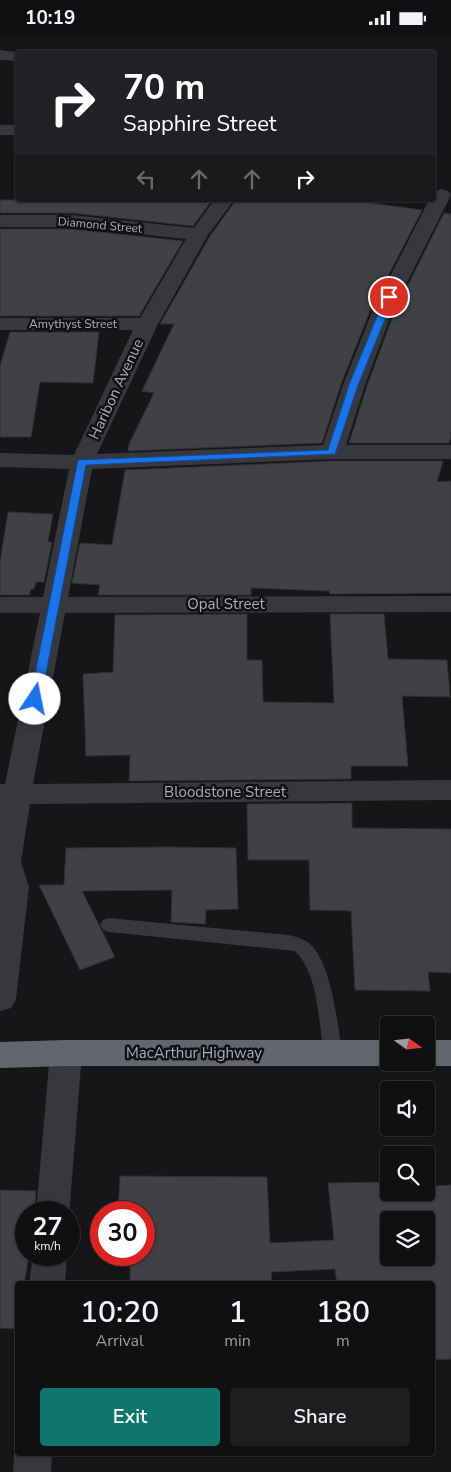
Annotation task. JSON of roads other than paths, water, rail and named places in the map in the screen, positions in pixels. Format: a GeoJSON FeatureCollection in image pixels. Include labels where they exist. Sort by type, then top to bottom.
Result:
{"type":"FeatureCollection","features":[{"type":"Feature","properties":{"kind":"highway","name":"MacArthur Highway"},"geometry":{"type":"LineString","coordinates":[[0,1055],[66,1053],[380,1053]]}},
{"type":"Feature","properties":{"kind":"highway"},"geometry":{"type":"LineString","coordinates":[[435,1053],[451,1053]]}},
{"type":"Feature","properties":{"kind":"street"},"geometry":{"type":"LineString","coordinates":[[0,43],[1,35]]}},
{"type":"Feature","properties":{"kind":"street"},"geometry":{"type":"LineString","coordinates":[[0,55],[15,56]]}},
{"type":"Feature","properties":{"kind":"street"},"geometry":{"type":"LineString","coordinates":[[0,130],[15,130]]}},
{"type":"Feature","properties":{"kind":"street"},"geometry":{"type":"LineString","coordinates":[[332,452],[354,385],[382,312],[442,195]]}},
{"type":"Feature","properties":{"kind":"street","name":"Haribon Avenue"},"geometry":{"type":"LineString","coordinates":[[0,999],[14,887],[3,867],[8,794],[54,605],[82,462],[147,324],[199,234],[223,202]]}},
{"type":"Feature","properties":{"kind":"street","name":"Diamond Street"},"geometry":{"type":"LineString","coordinates":[[0,221],[72,221],[199,234]]}},
{"type":"Feature","properties":{"kind":"street","name":"Amythyst Street"},"geometry":{"type":"LineString","coordinates":[[0,324],[147,324]]}},
{"type":"Feature","properties":{"kind":"street"},"geometry":{"type":"LineString","coordinates":[[0,460],[82,462],[332,452],[451,452]]}},
{"type":"Feature","properties":{"kind":"street","name":"Opal Street"},"geometry":{"type":"LineString","coordinates":[[0,605],[451,604]]}},
{"type":"Feature","properties":{"kind":"street","name":"Bloodstone Street"},"geometry":{"type":"LineString","coordinates":[[8,794],[451,790]]}},
{"type":"Feature","properties":{"kind":"street"},"geometry":{"type":"LineString","coordinates":[[54,1201],[66,1053]]}},
{"type":"Feature","properties":{"kind":"street"},"geometry":{"type":"LineString","coordinates":[[47,1281],[49,1266]]}},
{"type":"Feature","properties":{"kind":"street"},"geometry":{"type":"LineString","coordinates":[[32,1472],[33,1456]]}},
{"type":"Feature","properties":{"kind":"lane"},"geometry":{"type":"LineString","coordinates":[[109,925],[300,945],[310,954],[320,975],[333,1053]]}}]}
